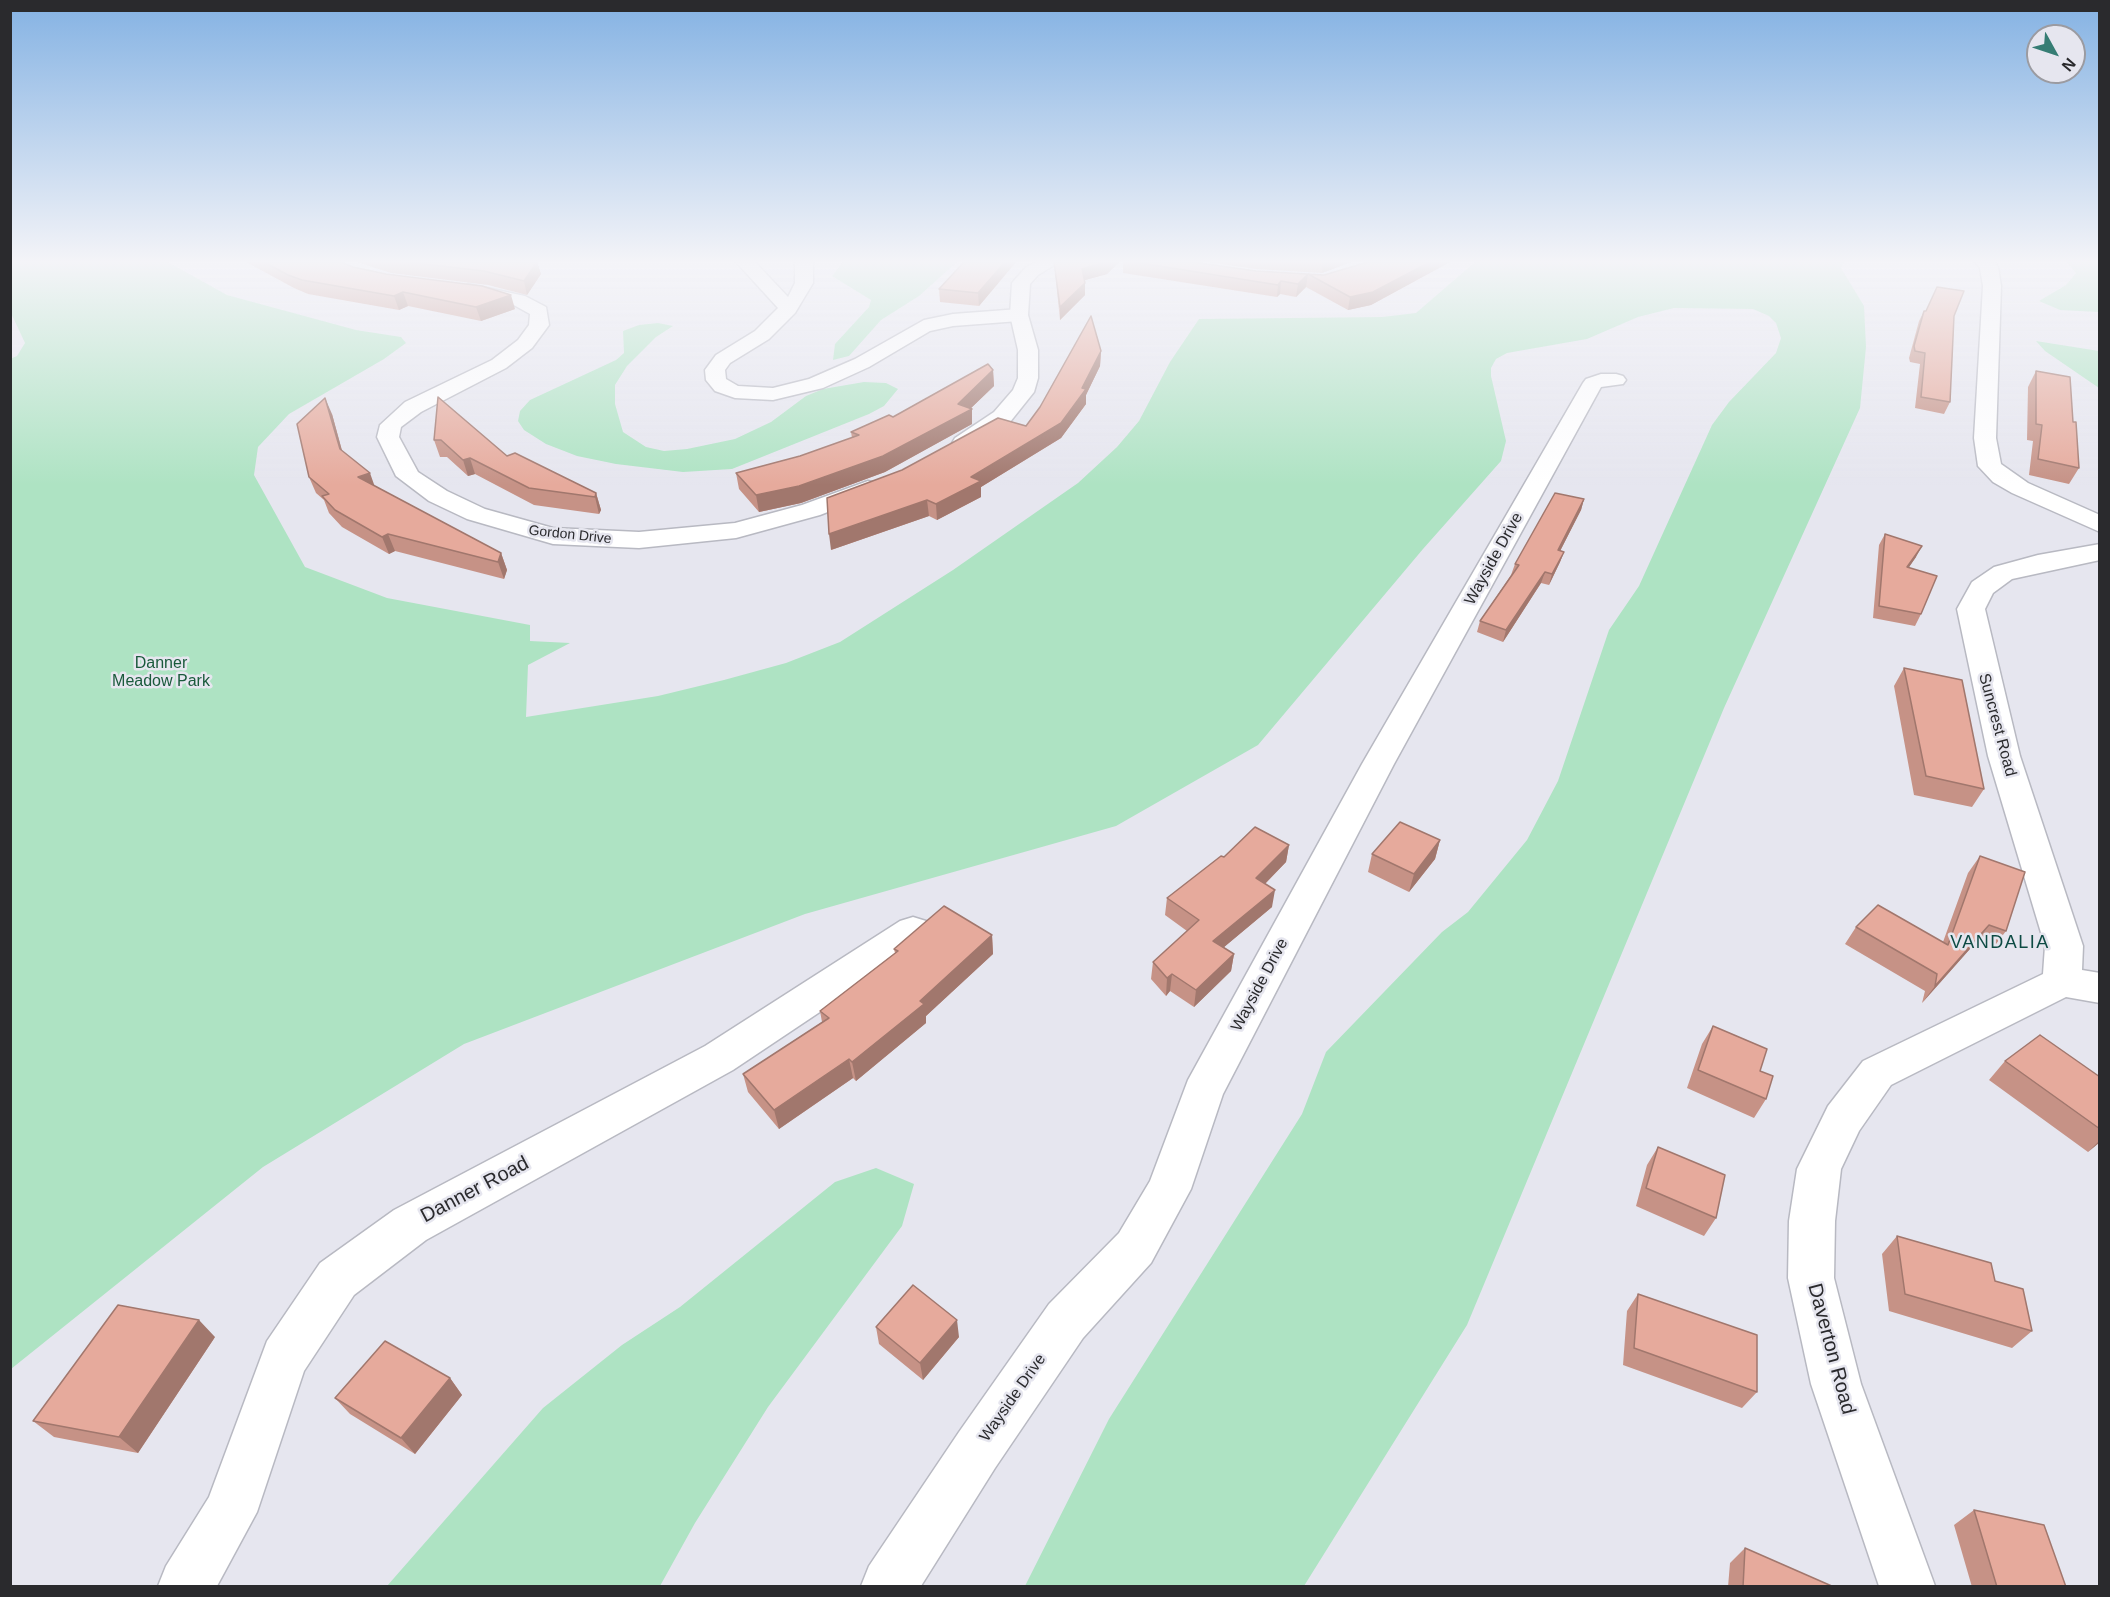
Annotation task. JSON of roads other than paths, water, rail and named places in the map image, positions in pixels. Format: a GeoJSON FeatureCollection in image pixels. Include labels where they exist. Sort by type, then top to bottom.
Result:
{"type":"FeatureCollection","features":[{"type":"Feature","properties":{"kind":"street","name":"Gordon Drive"},"geometry":{"type":"LineString","coordinates":[[530,337],[525,344],[499,364],[413,407],[391,426],[388,437],[408,476],[438,496],[476,514],[553,536],[639,540],[736,530],[811,510],[883,483]]}},
{"type":"Feature","properties":{"kind":"street"},"geometry":{"type":"LineString","coordinates":[[760,337],[723,359],[715,370],[716,380],[735,392],[773,394],[816,384],[862,363],[906,337]]}},
{"type":"Feature","properties":{"kind":"street"},"geometry":{"type":"LineString","coordinates":[[947,452],[1002,417],[1023,392],[1028,378],[1028,350],[1025,337]]}},
{"type":"Feature","properties":{"kind":"street"},"geometry":{"type":"LineString","coordinates":[[1990,337],[1985,438],[1990,466],[2001,477],[2020,488],[2100,525]]}},
{"type":"Feature","properties":{"kind":"street","name":"Wayside Drive"},"geometry":{"type":"LineString","coordinates":[[889,1587],[977,1450],[1066,1321],[1135,1248],[1169,1189],[1203,1092],[1378,764],[1593,384],[1616,380]]}},
{"type":"Feature","properties":{"kind":"street","name":"Suncrest Road"},"geometry":{"type":"LineString","coordinates":[[2081,985],[2064,946],[2004,756],[1971,609],[1982,588],[2003,573],[2038,563],[2100,552]]}},
{"type":"Feature","properties":{"kind":"street","name":"Danner Road"},"geometry":{"type":"LineString","coordinates":[[186,1587],[230,1512],[284,1358],[337,1279],[410,1225],[719,1058],[913,931]]}},
{"type":"Feature","properties":{"kind":"street","name":"Daverton Road"},"geometry":{"type":"LineString","coordinates":[[1907,1587],[1836,1384],[1811,1278],[1812,1221],[1819,1169],[1843,1119],[1877,1073],[2081,985]]}},
{"type":"Feature","properties":{"kind":"district","name":"VANDALIA"},"geometry":{"type":"Point","coordinates":[2000,943]}},
{"type":"Feature","properties":{"kind":"park label","name":"Danner Meadow Park"},"geometry":{"type":"Point","coordinates":[161,673]}}]}
